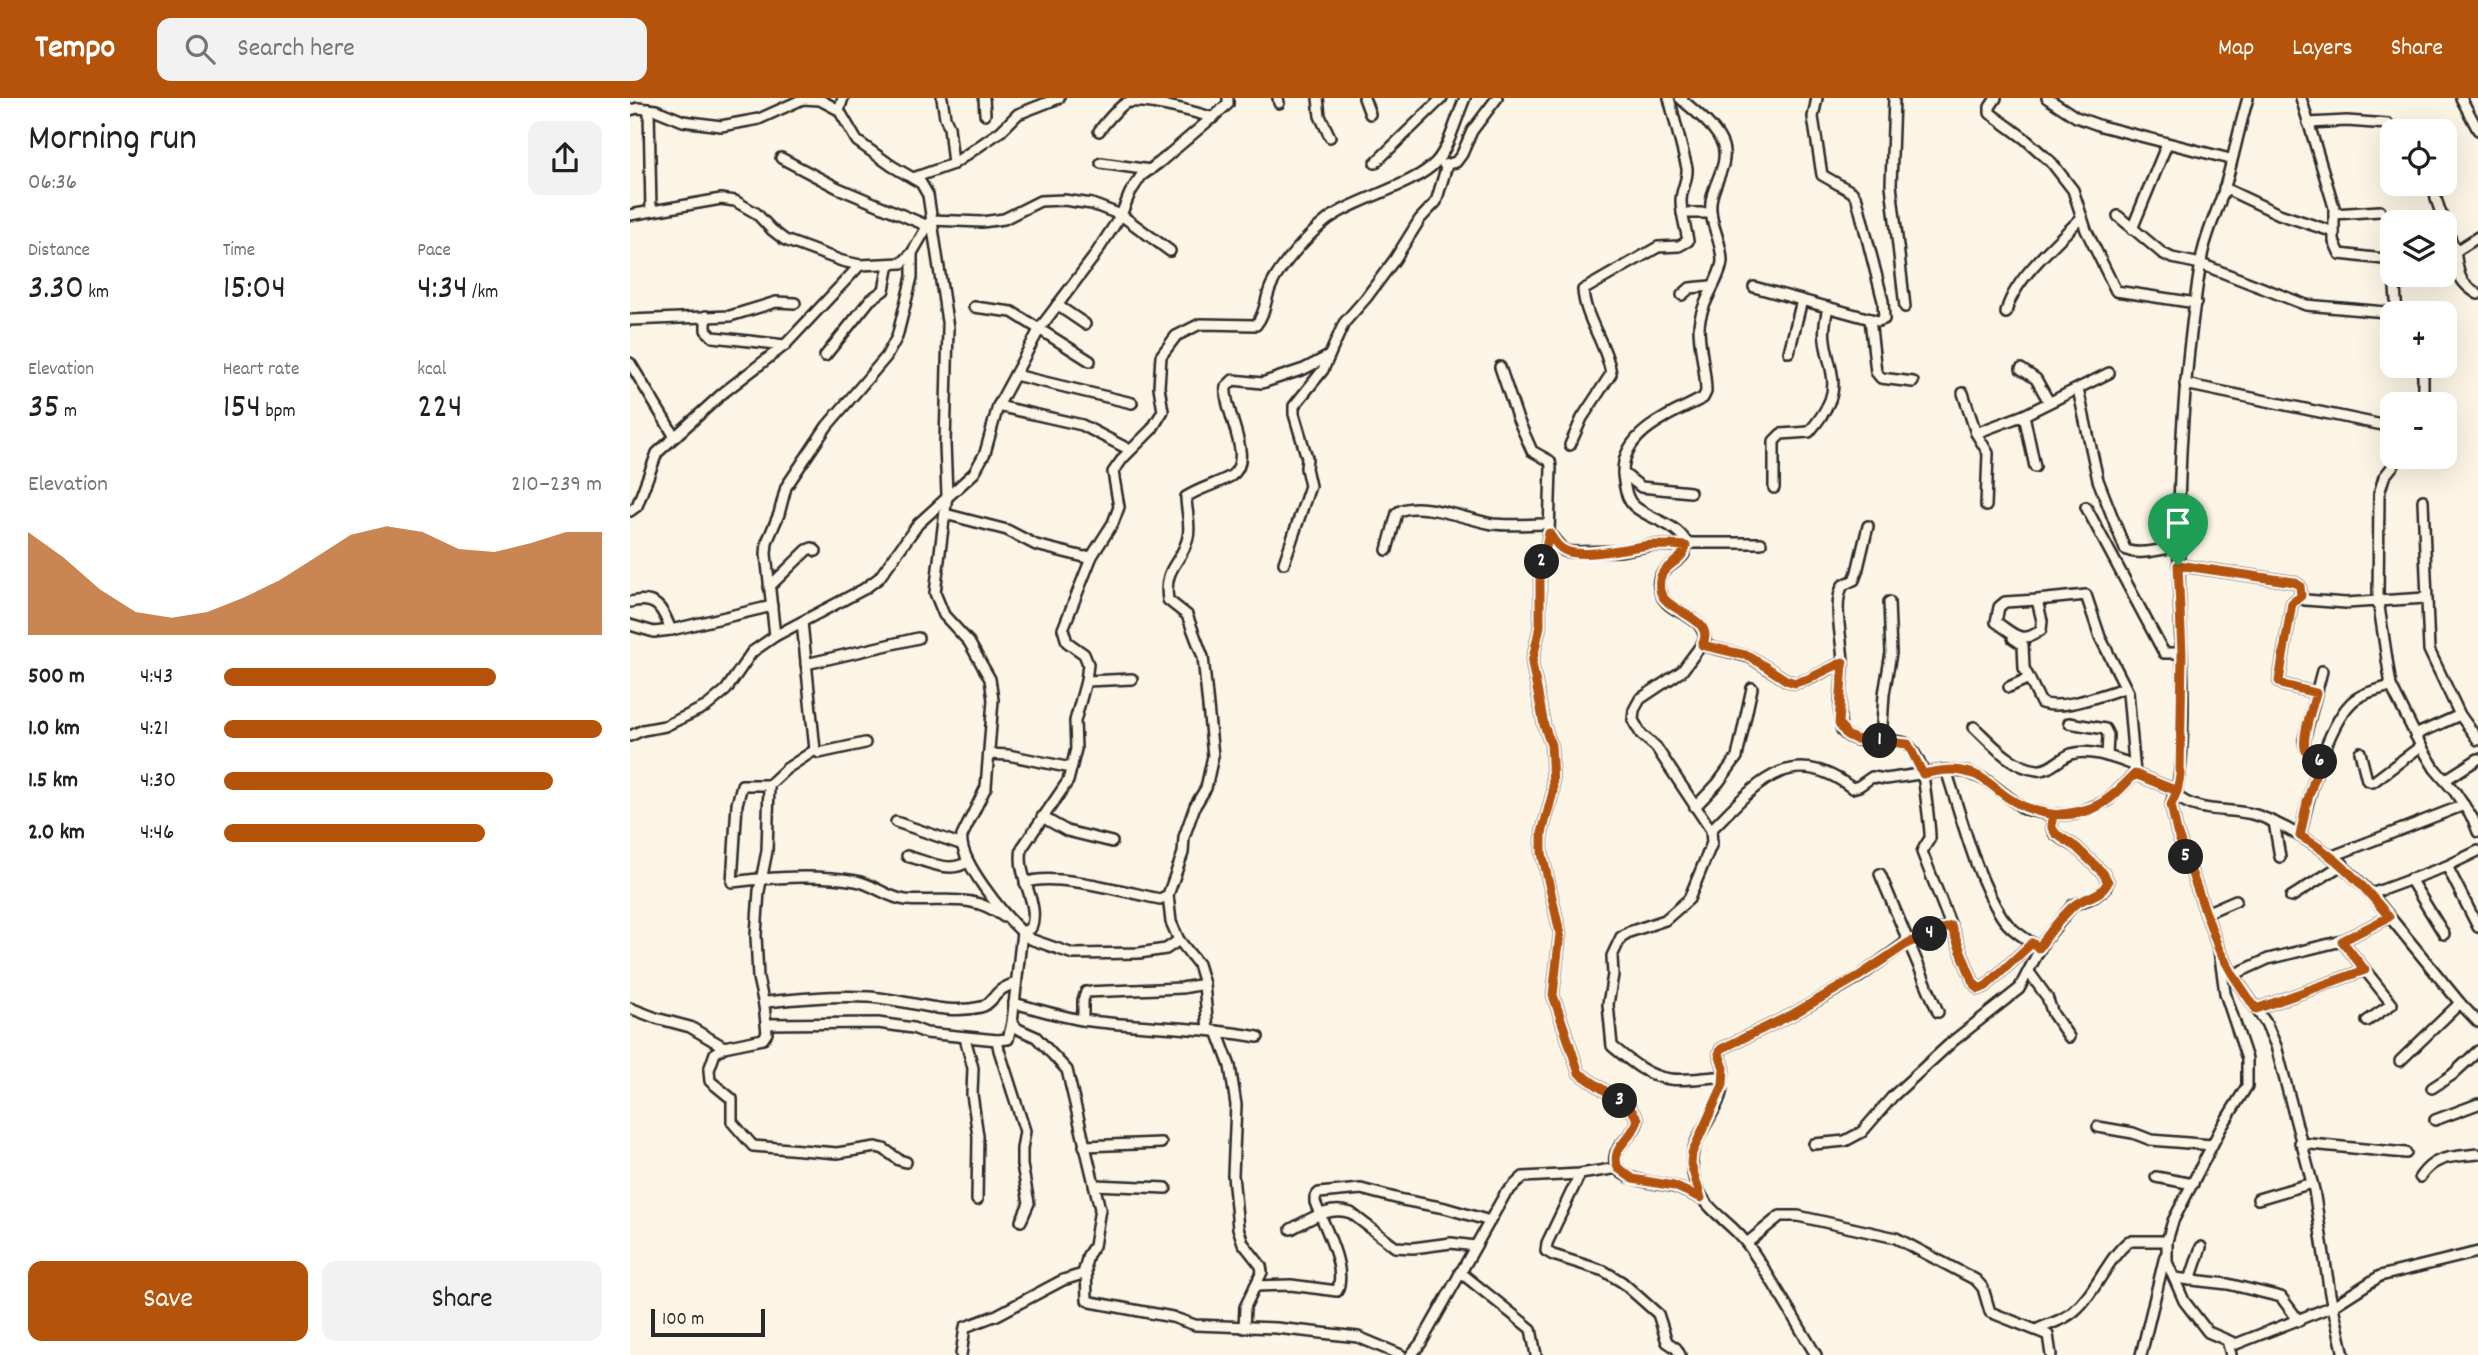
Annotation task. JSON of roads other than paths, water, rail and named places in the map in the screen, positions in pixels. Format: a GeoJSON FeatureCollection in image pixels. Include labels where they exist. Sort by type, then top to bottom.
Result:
{"type":"FeatureCollection","features":[{"type":"Feature","properties":{"kind":"street"},"geometry":{"type":"LineString","coordinates":[[839,110],[843,98]]}},
{"type":"Feature","properties":{"kind":"street"},"geometry":{"type":"LineString","coordinates":[[942,98],[949,127],[953,164]]}},
{"type":"Feature","properties":{"kind":"street"},"geometry":{"type":"LineString","coordinates":[[984,98],[985,114]]}},
{"type":"Feature","properties":{"kind":"street"},"geometry":{"type":"LineString","coordinates":[[913,178],[953,164],[1001,131],[1018,114],[1059,98]]}},
{"type":"Feature","properties":{"kind":"street"},"geometry":{"type":"LineString","coordinates":[[630,736],[643,730],[665,726],[707,706],[726,691],[752,652],[775,636],[864,589],[879,578],[918,524],[974,473],[985,453],[998,406],[1040,328],[1093,258],[1121,215],[1130,192],[1141,176],[1213,118],[1227,104],[1228,98]]}},
{"type":"Feature","properties":{"kind":"street"},"geometry":{"type":"LineString","coordinates":[[1318,98],[1320,116],[1329,137]]}},
{"type":"Feature","properties":{"kind":"street"},"geometry":{"type":"LineString","coordinates":[[1364,98],[1370,114]]}},
{"type":"Feature","properties":{"kind":"street"},"geometry":{"type":"LineString","coordinates":[[1375,163],[1442,98]]}},
{"type":"Feature","properties":{"kind":"street"},"geometry":{"type":"LineString","coordinates":[[1022,932],[1031,928],[1035,917],[1019,860],[1022,848],[1068,781],[1076,749],[1075,721],[1086,681],[1088,664],[1084,654],[1068,642],[1063,629],[1092,556],[1114,523],[1119,508],[1114,472],[1130,450],[1152,429],[1163,411],[1159,387],[1161,356],[1176,336],[1200,324],[1256,325],[1262,318],[1270,286],[1284,263],[1327,220],[1435,164],[1443,153],[1465,98]]}},
{"type":"Feature","properties":{"kind":"street"},"geometry":{"type":"LineString","coordinates":[[1435,164],[1447,165],[1455,162],[1462,154],[1472,131],[1497,98]]}},
{"type":"Feature","properties":{"kind":"street"},"geometry":{"type":"LineString","coordinates":[[1570,445],[1582,418],[1611,374],[1602,344],[1591,321],[1583,290],[1658,247],[1686,244],[1681,196],[1688,178],[1683,149],[1668,98]]}},
{"type":"Feature","properties":{"kind":"street"},"geometry":{"type":"LineString","coordinates":[[1680,98],[1720,139],[1724,149],[1724,163],[1711,200],[1711,220],[1720,243],[1722,264],[1704,301],[1699,327],[1706,384],[1703,398],[1643,430],[1623,460],[1622,472],[1625,490],[1633,505],[1682,534],[1687,545],[1684,554],[1664,569],[1660,593],[1668,603],[1704,629],[1705,640],[1682,671],[1640,699],[1634,710],[1633,720],[1641,734],[1656,747],[1711,830],[1712,843],[1689,899],[1665,920],[1621,937],[1612,956],[1613,975],[1608,1004],[1612,1046],[1629,1060],[1648,1072],[1670,1079],[1715,1077],[1722,1080]]}},
{"type":"Feature","properties":{"kind":"street"},"geometry":{"type":"LineString","coordinates":[[1754,286],[1878,321],[1884,319],[1880,288],[1857,199],[1852,192],[1822,175],[1813,117],[1818,98]]}},
{"type":"Feature","properties":{"kind":"street"},"geometry":{"type":"LineString","coordinates":[[1895,98],[1891,185],[1905,307]]}},
{"type":"Feature","properties":{"kind":"street"},"geometry":{"type":"LineString","coordinates":[[1996,98],[1990,107],[1990,113],[2052,163],[2073,190],[2082,217],[2116,291],[2196,303]]}},
{"type":"Feature","properties":{"kind":"street"},"geometry":{"type":"LineString","coordinates":[[2047,98],[2076,117],[2167,144],[2230,159]]}},
{"type":"Feature","properties":{"kind":"street"},"geometry":{"type":"LineString","coordinates":[[2248,98],[2224,188],[2202,254],[2185,384],[2178,565],[2182,653],[2180,776],[2171,805],[2177,832],[2219,950],[2266,1023],[2276,1046],[2312,1183],[2344,1355]]}},
{"type":"Feature","properties":{"kind":"street"},"geometry":{"type":"LineString","coordinates":[[2301,98],[2334,207],[2334,241],[2340,254],[2380,259]]}},
{"type":"Feature","properties":{"kind":"street"},"geometry":{"type":"LineString","coordinates":[[2461,98],[2478,130]]}},
{"type":"Feature","properties":{"kind":"street"},"geometry":{"type":"LineString","coordinates":[[630,110],[649,109],[683,121],[721,126],[759,118],[803,99],[820,100],[839,110],[857,141],[891,166],[921,183],[928,195],[930,223],[948,328],[945,443],[947,495],[935,593],[944,615],[969,642],[990,679],[993,700],[986,787],[960,844],[967,862],[1011,922]]}},
{"type":"Feature","properties":{"kind":"street"},"geometry":{"type":"LineString","coordinates":[[1099,131],[1127,102],[1177,106],[1213,118]]}},
{"type":"Feature","properties":{"kind":"street"},"geometry":{"type":"LineString","coordinates":[[649,109],[652,211]]}},
{"type":"Feature","properties":{"kind":"street"},"geometry":{"type":"LineString","coordinates":[[2308,123],[2347,121],[2380,123]]}},
{"type":"Feature","properties":{"kind":"street"},"geometry":{"type":"LineString","coordinates":[[2132,229],[2167,144]]}},
{"type":"Feature","properties":{"kind":"street"},"geometry":{"type":"LineString","coordinates":[[781,158],[838,188],[930,223],[1004,219],[1040,201],[1064,200],[1092,204],[1121,215],[1170,251]]}},
{"type":"Feature","properties":{"kind":"street"},"geometry":{"type":"LineString","coordinates":[[1101,163],[1150,170]]}},
{"type":"Feature","properties":{"kind":"street"},"geometry":{"type":"LineString","coordinates":[[1284,563],[1310,486],[1307,458],[1294,406],[1323,370],[1344,323],[1395,259],[1420,219],[1436,202],[1447,165]]}},
{"type":"Feature","properties":{"kind":"street"},"geometry":{"type":"LineString","coordinates":[[2224,188],[2279,214],[2334,232]]}},
{"type":"Feature","properties":{"kind":"street"},"geometry":{"type":"LineString","coordinates":[[630,215],[721,200],[735,201],[756,213],[785,240],[860,265],[902,263],[912,253],[930,223]]}},
{"type":"Feature","properties":{"kind":"street"},"geometry":{"type":"LineString","coordinates":[[2334,214],[2380,211]]}},
{"type":"Feature","properties":{"kind":"street"},"geometry":{"type":"LineString","coordinates":[[1682,213],[1711,213]]}},
{"type":"Feature","properties":{"kind":"street"},"geometry":{"type":"LineString","coordinates":[[2118,216],[2172,258],[2201,264],[2306,305],[2397,313],[2395,287]]}},
{"type":"Feature","properties":{"kind":"street"},"geometry":{"type":"LineString","coordinates":[[2006,313],[2012,294],[2082,217]]}},
{"type":"Feature","properties":{"kind":"street"},"geometry":{"type":"LineString","coordinates":[[2457,250],[2478,237]]}},
{"type":"Feature","properties":{"kind":"street"},"geometry":{"type":"LineString","coordinates":[[775,636],[766,554],[767,542],[779,514],[786,487],[827,426],[886,357],[897,337],[912,277],[912,253]]}},
{"type":"Feature","properties":{"kind":"street"},"geometry":{"type":"LineString","coordinates":[[825,356],[870,300],[884,290],[888,264]]}},
{"type":"Feature","properties":{"kind":"street"},"geometry":{"type":"LineString","coordinates":[[630,511],[637,506],[657,453],[723,393],[785,345],[860,265]]}},
{"type":"Feature","properties":{"kind":"street"},"geometry":{"type":"LineString","coordinates":[[2457,267],[2458,275],[2465,285],[2478,295]]}},
{"type":"Feature","properties":{"kind":"street"},"geometry":{"type":"LineString","coordinates":[[1682,295],[1690,288],[1711,286]]}},
{"type":"Feature","properties":{"kind":"street"},"geometry":{"type":"LineString","coordinates":[[1789,352],[1802,300]]}},
{"type":"Feature","properties":{"kind":"street"},"geometry":{"type":"LineString","coordinates":[[630,320],[730,316],[776,302],[795,303]]}},
{"type":"Feature","properties":{"kind":"street"},"geometry":{"type":"LineString","coordinates":[[1057,305],[1085,324]]}},
{"type":"Feature","properties":{"kind":"street"},"geometry":{"type":"LineString","coordinates":[[974,307],[1013,313],[1090,361]]}},
{"type":"Feature","properties":{"kind":"street"},"geometry":{"type":"LineString","coordinates":[[1774,488],[1774,441],[1781,434],[1810,432],[1830,402],[1833,374],[1824,324],[1828,307]]}},
{"type":"Feature","properties":{"kind":"street"},"geometry":{"type":"LineString","coordinates":[[706,316],[706,330],[713,337],[785,345]]}},
{"type":"Feature","properties":{"kind":"street"},"geometry":{"type":"LineString","coordinates":[[1870,318],[1876,372],[1881,378],[1913,382]]}},
{"type":"Feature","properties":{"kind":"street"},"geometry":{"type":"LineString","coordinates":[[1244,1328],[1245,1307],[1262,1272],[1261,1266],[1243,1243],[1238,1228],[1233,1175],[1236,1105],[1230,1066],[1212,1030],[1198,964],[1179,940],[1171,922],[1168,895],[1183,853],[1184,837],[1195,806],[1206,788],[1213,756],[1203,657],[1186,615],[1168,600],[1166,585],[1171,568],[1186,543],[1189,532],[1186,497],[1232,475],[1239,467],[1240,442],[1225,396],[1226,387],[1233,380],[1262,383],[1304,369],[1329,356]]}},
{"type":"Feature","properties":{"kind":"street"},"geometry":{"type":"LineString","coordinates":[[630,363],[675,437]]}},
{"type":"Feature","properties":{"kind":"street"},"geometry":{"type":"LineString","coordinates":[[1500,367],[1532,451],[1550,461],[1548,529],[1540,576],[1540,626],[1532,663],[1544,725],[1551,745],[1553,792],[1542,833],[1542,853],[1560,933],[1553,995],[1579,1073],[1629,1107],[1638,1119],[1633,1133],[1615,1156],[1618,1168],[1633,1179],[1674,1186],[1701,1198],[1747,1243],[1816,1355]]}},
{"type":"Feature","properties":{"kind":"street"},"geometry":{"type":"LineString","coordinates":[[2021,369],[2036,379],[2049,402]]}},
{"type":"Feature","properties":{"kind":"street"},"geometry":{"type":"LineString","coordinates":[[1976,433],[2024,415],[2109,373]]}},
{"type":"Feature","properties":{"kind":"street"},"geometry":{"type":"LineString","coordinates":[[1015,376],[1132,403]]}},
{"type":"Feature","properties":{"kind":"street"},"geometry":{"type":"LineString","coordinates":[[2185,384],[2380,425]]}},
{"type":"Feature","properties":{"kind":"street"},"geometry":{"type":"LineString","coordinates":[[2078,389],[2098,480],[2125,549],[2138,552],[2180,545]]}},
{"type":"Feature","properties":{"kind":"street"},"geometry":{"type":"LineString","coordinates":[[1964,393],[1976,433],[1988,453],[1986,506]]}},
{"type":"Feature","properties":{"kind":"street"},"geometry":{"type":"LineString","coordinates":[[998,406],[1082,425],[1130,450]]}},
{"type":"Feature","properties":{"kind":"street"},"geometry":{"type":"LineString","coordinates":[[2024,415],[2035,467]]}},
{"type":"Feature","properties":{"kind":"street"},"geometry":{"type":"LineString","coordinates":[[2390,469],[2384,477],[2379,494],[2378,600],[2391,685],[2421,746],[2475,818],[2478,832]]}},
{"type":"Feature","properties":{"kind":"street"},"geometry":{"type":"LineString","coordinates":[[1622,472],[1641,487],[1690,492]]}},
{"type":"Feature","properties":{"kind":"street"},"geometry":{"type":"LineString","coordinates":[[2423,500],[2430,650],[2460,715],[2478,740]]}},
{"type":"Feature","properties":{"kind":"street"},"geometry":{"type":"LineString","coordinates":[[2086,507],[2164,653],[2182,653]]}},
{"type":"Feature","properties":{"kind":"street"},"geometry":{"type":"LineString","coordinates":[[1387,550],[1397,513],[1405,508],[1452,512],[1495,524],[1548,529]]}},
{"type":"Feature","properties":{"kind":"street"},"geometry":{"type":"LineString","coordinates":[[944,514],[1007,530],[1036,545],[1084,557],[1092,556]]}},
{"type":"Feature","properties":{"kind":"street"},"geometry":{"type":"LineString","coordinates":[[1868,526],[1854,580],[1843,585],[1838,600],[1843,662],[1839,724],[1842,730],[1855,739],[1908,744],[1923,774],[1930,837],[1922,852],[1973,982],[1979,989],[2035,946],[2073,905],[2094,897],[2105,889],[2108,882],[2103,873],[2076,847],[2056,834],[2052,828],[2052,815]]}},
{"type":"Feature","properties":{"kind":"street"},"geometry":{"type":"LineString","coordinates":[[1548,529],[1557,545],[1564,551],[1572,552],[1619,551],[1653,545],[1761,543]]}},
{"type":"Feature","properties":{"kind":"street"},"geometry":{"type":"LineString","coordinates":[[769,587],[807,550],[812,548],[816,551]]}},
{"type":"Feature","properties":{"kind":"street"},"geometry":{"type":"LineString","coordinates":[[2178,565],[2294,582],[2300,586],[2301,596],[2305,600],[2426,598]]}},
{"type":"Feature","properties":{"kind":"street"},"geometry":{"type":"LineString","coordinates":[[1711,830],[1759,782],[1786,770],[1816,769],[1830,774],[1852,788],[1872,777],[1886,779],[1946,770],[1967,772],[1986,780],[2024,809],[2052,815],[2075,814],[2107,801],[2135,769],[2128,692],[2100,637],[2086,595],[2005,602],[1999,607],[1996,622],[2020,638],[2033,636],[2041,630],[2038,600]]}},
{"type":"Feature","properties":{"kind":"street"},"geometry":{"type":"LineString","coordinates":[[2301,596],[2292,603],[2279,681],[2284,685],[2316,693]]}},
{"type":"Feature","properties":{"kind":"street"},"geometry":{"type":"LineString","coordinates":[[630,602],[649,600],[660,607],[671,630]]}},
{"type":"Feature","properties":{"kind":"street"},"geometry":{"type":"LineString","coordinates":[[1881,741],[1884,694],[1891,653],[1889,602]]}},
{"type":"Feature","properties":{"kind":"street"},"geometry":{"type":"LineString","coordinates":[[630,625],[654,632],[671,630],[772,606]]}},
{"type":"Feature","properties":{"kind":"street"},"geometry":{"type":"LineString","coordinates":[[802,622],[815,750]]}},
{"type":"Feature","properties":{"kind":"street"},"geometry":{"type":"LineString","coordinates":[[1997,629],[2022,643],[2024,668],[2041,703],[2047,705],[2079,701],[2125,688]]}},
{"type":"Feature","properties":{"kind":"street"},"geometry":{"type":"LineString","coordinates":[[806,664],[918,638]]}},
{"type":"Feature","properties":{"kind":"street"},"geometry":{"type":"LineString","coordinates":[[1702,645],[1749,656],[1795,683],[1843,662]]}},
{"type":"Feature","properties":{"kind":"street"},"geometry":{"type":"LineString","coordinates":[[2320,761],[2308,753],[2304,740],[2322,671]]}},
{"type":"Feature","properties":{"kind":"street"},"geometry":{"type":"LineString","coordinates":[[1086,681],[1132,678]]}},
{"type":"Feature","properties":{"kind":"street"},"geometry":{"type":"LineString","coordinates":[[2009,687],[2029,678]]}},
{"type":"Feature","properties":{"kind":"street"},"geometry":{"type":"LineString","coordinates":[[2300,836],[2320,761],[2342,716],[2351,703],[2367,693],[2391,685]]}},
{"type":"Feature","properties":{"kind":"street"},"geometry":{"type":"LineString","coordinates":[[1695,807],[1725,776],[1737,757],[1752,688]]}},
{"type":"Feature","properties":{"kind":"street"},"geometry":{"type":"LineString","coordinates":[[2415,734],[2460,715]]}},
{"type":"Feature","properties":{"kind":"street"},"geometry":{"type":"LineString","coordinates":[[2069,723],[2105,729],[2108,735],[2107,756]]}},
{"type":"Feature","properties":{"kind":"street"},"geometry":{"type":"LineString","coordinates":[[1974,727],[2010,760],[2037,770],[2045,769],[2073,753],[2107,756],[2176,792],[2183,802],[2198,808],[2241,811],[2259,816],[2300,836],[2343,864],[2371,894],[2460,1003],[2474,1011],[2478,1022]]}},
{"type":"Feature","properties":{"kind":"street"},"geometry":{"type":"LineString","coordinates":[[815,750],[819,753],[865,743]]}},
{"type":"Feature","properties":{"kind":"street"},"geometry":{"type":"LineString","coordinates":[[2360,752],[2367,780],[2373,782],[2421,746]]}},
{"type":"Feature","properties":{"kind":"street"},"geometry":{"type":"LineString","coordinates":[[815,750],[786,769],[769,785],[742,785],[737,804],[732,882],[793,877],[857,881],[902,900],[971,900],[992,908],[1030,939],[1073,954],[1139,953],[1166,949],[1179,940]]}},
{"type":"Feature","properties":{"kind":"street"},"geometry":{"type":"LineString","coordinates":[[989,754],[1008,755],[1072,768]]}},
{"type":"Feature","properties":{"kind":"street"},"geometry":{"type":"LineString","coordinates":[[2445,780],[2478,759]]}},
{"type":"Feature","properties":{"kind":"street"},"geometry":{"type":"LineString","coordinates":[[1946,770],[1978,867],[2003,918],[2020,936],[2035,946]]}},
{"type":"Feature","properties":{"kind":"street"},"geometry":{"type":"LineString","coordinates":[[769,785],[767,851],[761,879],[756,934],[758,978],[767,1034],[763,1039],[724,1047],[715,1053],[709,1070],[710,1081],[732,1099],[732,1122],[748,1144],[822,1153],[876,1147],[906,1162]]}},
{"type":"Feature","properties":{"kind":"street"},"geometry":{"type":"LineString","coordinates":[[2333,856],[2464,805]]}},
{"type":"Feature","properties":{"kind":"street"},"geometry":{"type":"LineString","coordinates":[[1042,817],[1067,831],[1112,842]]}},
{"type":"Feature","properties":{"kind":"street"},"geometry":{"type":"LineString","coordinates":[[896,822],[960,844]]}},
{"type":"Feature","properties":{"kind":"street"},"geometry":{"type":"LineString","coordinates":[[2274,822],[2280,857]]}},
{"type":"Feature","properties":{"kind":"street"},"geometry":{"type":"LineString","coordinates":[[2371,894],[2447,866],[2478,851]]}},
{"type":"Feature","properties":{"kind":"street"},"geometry":{"type":"LineString","coordinates":[[907,856],[950,868],[960,867],[967,862]]}},
{"type":"Feature","properties":{"kind":"street"},"geometry":{"type":"LineString","coordinates":[[2291,897],[2343,864]]}},
{"type":"Feature","properties":{"kind":"street"},"geometry":{"type":"LineString","coordinates":[[2447,866],[2478,927]]}},
{"type":"Feature","properties":{"kind":"street"},"geometry":{"type":"LineString","coordinates":[[1880,874],[1938,1012]]}},
{"type":"Feature","properties":{"kind":"street"},"geometry":{"type":"LineString","coordinates":[[2410,879],[2444,934]]}},
{"type":"Feature","properties":{"kind":"street"},"geometry":{"type":"LineString","coordinates":[[1025,883],[1032,880],[1074,882],[1160,899],[1168,895]]}},
{"type":"Feature","properties":{"kind":"street"},"geometry":{"type":"LineString","coordinates":[[2206,913],[2236,900]]}},
{"type":"Feature","properties":{"kind":"street"},"geometry":{"type":"LineString","coordinates":[[2233,975],[2268,960],[2342,941],[2389,917]]}},
{"type":"Feature","properties":{"kind":"street"},"geometry":{"type":"LineString","coordinates":[[1701,1198],[1691,1164],[1692,1153],[1719,1097],[1725,1074],[1719,1054],[1721,1049],[1793,1014],[1859,976],[1908,943],[1951,926]]}},
{"type":"Feature","properties":{"kind":"street"},"geometry":{"type":"LineString","coordinates":[[767,1024],[878,1023],[965,1038],[998,1040],[1010,1037],[1022,932]]}},
{"type":"Feature","properties":{"kind":"street"},"geometry":{"type":"LineString","coordinates":[[2342,941],[2392,1004],[2367,1021]]}},
{"type":"Feature","properties":{"kind":"street"},"geometry":{"type":"LineString","coordinates":[[1814,1144],[1845,1141],[1862,1132],[1893,1096],[1953,1041],[2019,989],[2029,972],[2035,946]]}},
{"type":"Feature","properties":{"kind":"street"},"geometry":{"type":"LineString","coordinates":[[2141,1355],[2173,1222],[2246,1086],[2247,1059],[2225,993],[2219,950]]}},
{"type":"Feature","properties":{"kind":"street"},"geometry":{"type":"LineString","coordinates":[[2256,1009],[2365,970]]}},
{"type":"Feature","properties":{"kind":"street"},"geometry":{"type":"LineString","coordinates":[[2029,972],[2047,997],[2053,1014],[2069,1037]]}},
{"type":"Feature","properties":{"kind":"street"},"geometry":{"type":"LineString","coordinates":[[764,1005],[767,1002],[803,998],[867,997],[899,1000],[935,1008],[978,1008],[985,1006],[1000,990],[1015,983]]}},
{"type":"Feature","properties":{"kind":"street"},"geometry":{"type":"LineString","coordinates":[[1083,1020],[1083,1000],[1086,992],[1182,988],[1203,984]]}},
{"type":"Feature","properties":{"kind":"street"},"geometry":{"type":"LineString","coordinates":[[1014,1003],[1083,1020],[1212,1030],[1258,1037]]}},
{"type":"Feature","properties":{"kind":"street"},"geometry":{"type":"LineString","coordinates":[[2400,1061],[2460,1003]]}},
{"type":"Feature","properties":{"kind":"street"},"geometry":{"type":"LineString","coordinates":[[630,1008],[690,1027],[724,1047]]}},
{"type":"Feature","properties":{"kind":"street"},"geometry":{"type":"LineString","coordinates":[[1012,1023],[1018,1029],[1036,1037],[1067,1070],[1100,1209],[1094,1246],[1088,1255],[1086,1268],[1087,1300],[1172,1317],[1195,1325],[1276,1328],[1358,1337],[1401,1355]]}},
{"type":"Feature","properties":{"kind":"street"},"geometry":{"type":"LineString","coordinates":[[965,1038],[973,1068],[972,1094],[978,1136],[977,1200]]}},
{"type":"Feature","properties":{"kind":"street"},"geometry":{"type":"LineString","coordinates":[[998,1040],[999,1051],[1025,1131],[1021,1149],[1029,1203],[1021,1221]]}},
{"type":"Feature","properties":{"kind":"street"},"geometry":{"type":"LineString","coordinates":[[2432,1088],[2452,1075],[2478,1051]]}},
{"type":"Feature","properties":{"kind":"street"},"geometry":{"type":"LineString","coordinates":[[2435,1120],[2478,1104]]}},
{"type":"Feature","properties":{"kind":"street"},"geometry":{"type":"LineString","coordinates":[[2098,1128],[2133,1133],[2151,1140],[2212,1145]]}},
{"type":"Feature","properties":{"kind":"street"},"geometry":{"type":"LineString","coordinates":[[1084,1146],[1161,1143]]}},
{"type":"Feature","properties":{"kind":"street"},"geometry":{"type":"LineString","coordinates":[[2300,1143],[2406,1153]]}},
{"type":"Feature","properties":{"kind":"street"},"geometry":{"type":"LineString","coordinates":[[2420,1177],[2428,1165],[2435,1161],[2478,1154]]}},
{"type":"Feature","properties":{"kind":"street"},"geometry":{"type":"LineString","coordinates":[[1411,1355],[1421,1343],[1505,1194],[1523,1177],[1580,1174],[1618,1168]]}},
{"type":"Feature","properties":{"kind":"street"},"geometry":{"type":"LineString","coordinates":[[1580,1174],[1547,1243],[1546,1251],[1604,1270],[1622,1282],[1658,1314],[1667,1342],[1676,1348],[1680,1355]]}},
{"type":"Feature","properties":{"kind":"street"},"geometry":{"type":"LineString","coordinates":[[2156,1177],[2193,1184]]}},
{"type":"Feature","properties":{"kind":"street"},"geometry":{"type":"LineString","coordinates":[[2258,1199],[2312,1183]]}},
{"type":"Feature","properties":{"kind":"street"},"geometry":{"type":"LineString","coordinates":[[1094,1185],[1166,1188]]}},
{"type":"Feature","properties":{"kind":"street"},"geometry":{"type":"LineString","coordinates":[[1255,1286],[1291,1285],[1336,1291],[1339,1280],[1338,1262],[1319,1214],[1315,1196],[1319,1193],[1360,1189],[1490,1221]]}},
{"type":"Feature","properties":{"kind":"street"},"geometry":{"type":"LineString","coordinates":[[1291,1230],[1319,1214],[1333,1210],[1350,1213],[1395,1247],[1413,1248],[1451,1243],[1475,1246]]}},
{"type":"Feature","properties":{"kind":"street"},"geometry":{"type":"LineString","coordinates":[[1747,1243],[1774,1220],[1788,1216],[1813,1218],[1896,1238],[1976,1280],[1983,1288],[1990,1312],[2048,1335],[2051,1355]]}},
{"type":"Feature","properties":{"kind":"street"},"geometry":{"type":"LineString","coordinates":[[2038,1329],[2072,1314],[2089,1294],[2118,1250],[2129,1241],[2167,1246]]}},
{"type":"Feature","properties":{"kind":"street"},"geometry":{"type":"LineString","coordinates":[[2167,1246],[2167,1262],[2184,1301],[2208,1332],[2236,1344],[2333,1306],[2380,1276],[2478,1252]]}},
{"type":"Feature","properties":{"kind":"street"},"geometry":{"type":"LineString","coordinates":[[2190,1280],[2201,1247]]}},
{"type":"Feature","properties":{"kind":"street"},"geometry":{"type":"LineString","coordinates":[[961,1355],[965,1327],[997,1315],[1063,1280],[1075,1278],[1083,1274],[1086,1268]]}},
{"type":"Feature","properties":{"kind":"street"},"geometry":{"type":"LineString","coordinates":[[1460,1272],[1531,1329],[1536,1355]]}},
{"type":"Feature","properties":{"kind":"street"},"geometry":{"type":"LineString","coordinates":[[2174,1278],[2228,1284],[2281,1297],[2299,1321]]}},
{"type":"Feature","properties":{"kind":"street"},"geometry":{"type":"LineString","coordinates":[[2227,1340],[2231,1355]]}},
{"type":"Feature","properties":{"kind":"street"},"geometry":{"type":"LineString","coordinates":[[1421,1343],[1422,1355]]}}]}
